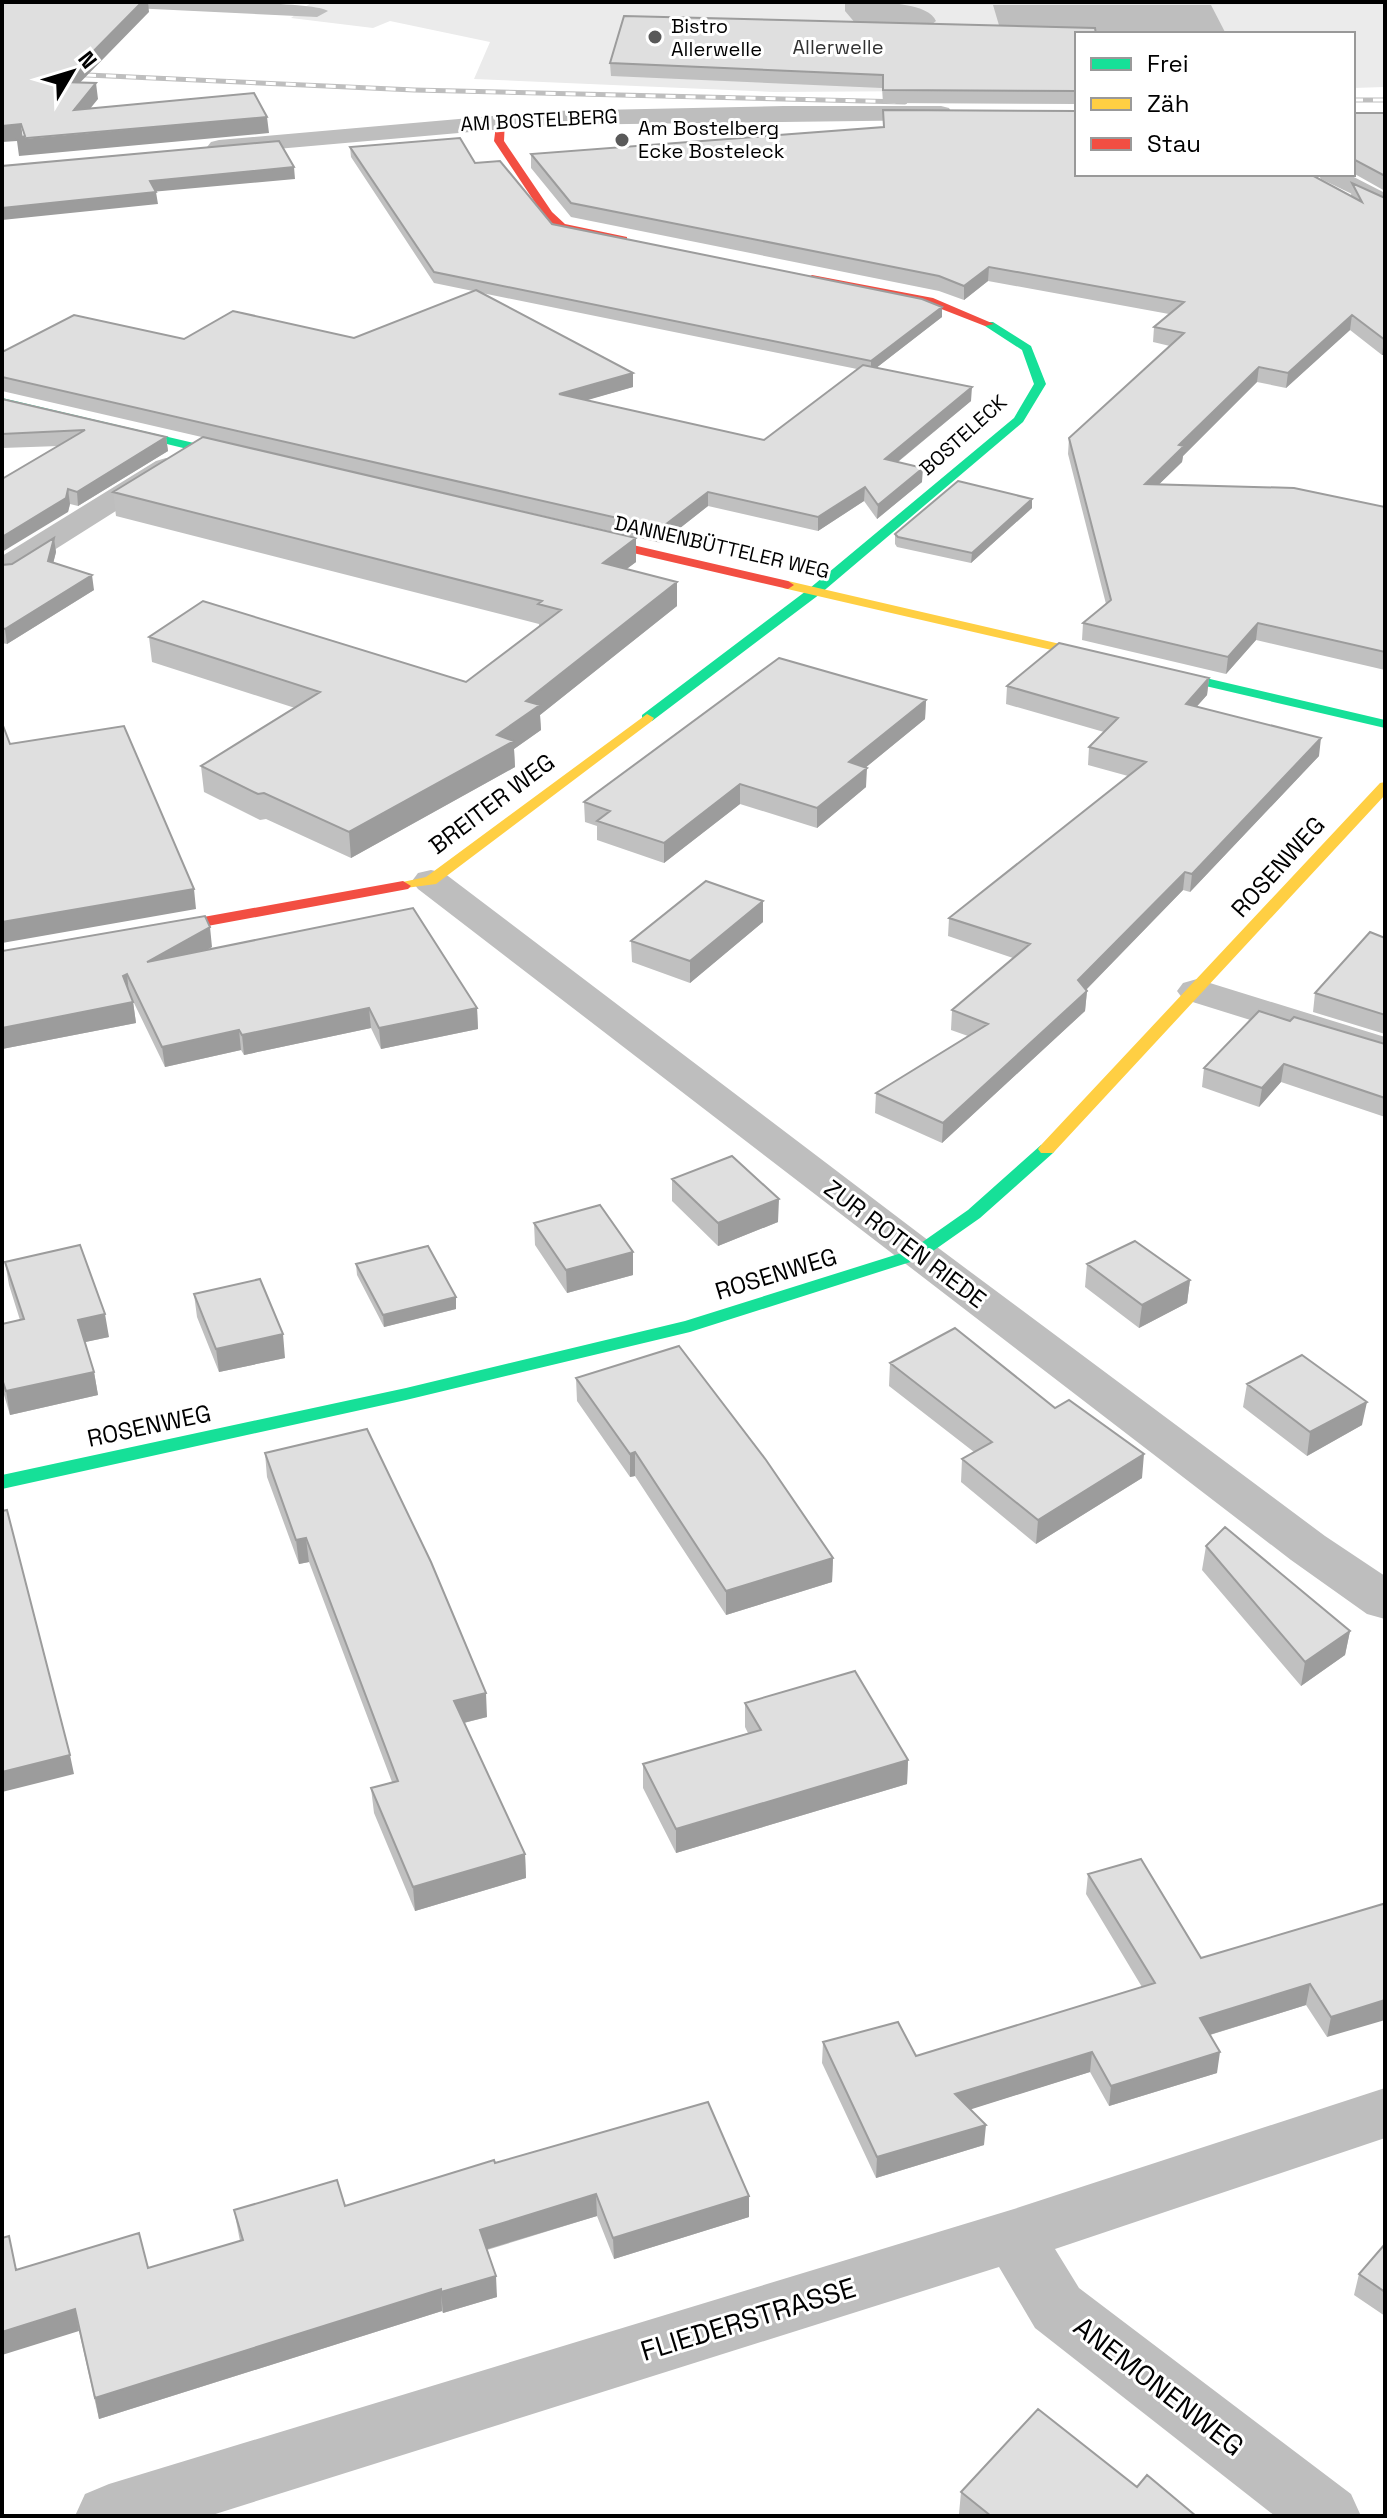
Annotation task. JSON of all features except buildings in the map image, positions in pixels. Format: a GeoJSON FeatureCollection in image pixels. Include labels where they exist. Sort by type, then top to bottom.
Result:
{"type":"FeatureCollection","features":[{"type":"Feature","properties":{"kind":"street"},"geometry":{"type":"LineString","coordinates":[[132,2],[317,11]]}},
{"type":"Feature","properties":{"kind":"street","name":"AM BOSTELBERG"},"geometry":{"type":"LineString","coordinates":[[189,150],[500,120],[784,113],[969,114]]}},
{"type":"Feature","properties":{"kind":"street"},"geometry":{"type":"LineString","coordinates":[[500,120],[499,141],[548,214],[562,226],[642,243]]}},
{"type":"Feature","properties":{"kind":"street"},"geometry":{"type":"LineString","coordinates":[[1334,176],[1385,203]]}},
{"type":"Feature","properties":{"kind":"street","name":"BOSTELECK"},"geometry":{"type":"LineString","coordinates":[[789,273],[929,300],[983,320],[1027,348],[1040,384],[1019,420],[815,591]]}},
{"type":"Feature","properties":{"kind":"street"},"geometry":{"type":"LineString","coordinates":[[2,401],[260,462]]}},
{"type":"Feature","properties":{"kind":"street"},"geometry":{"type":"LineString","coordinates":[[2,569],[199,448]]}},
{"type":"Feature","properties":{"kind":"street","name":"DANNENBÜTTELER WEG"},"geometry":{"type":"LineString","coordinates":[[553,530],[1385,724]]}},
{"type":"Feature","properties":{"kind":"street","name":"BREITER WEG"},"geometry":{"type":"LineString","coordinates":[[124,936],[431,881],[815,591]]}},
{"type":"Feature","properties":{"kind":"street","name":"ROSENWEG"},"geometry":{"type":"LineString","coordinates":[[2,1482],[406,1394],[690,1326],[917,1254],[974,1214],[1065,1133],[1385,786]]}},
{"type":"Feature","properties":{"kind":"street","name":"ZUR ROTEN RIEDE"},"geometry":{"type":"LineString","coordinates":[[431,881],[917,1254],[1308,1548],[1385,1601]]}},
{"type":"Feature","properties":{"kind":"street"},"geometry":{"type":"LineString","coordinates":[[1197,991],[1385,1050]]}},
{"type":"Feature","properties":{"kind":"street","name":"FLIEDERSTRASSE"},"geometry":{"type":"LineString","coordinates":[[109,2516],[1014,2236],[1385,2113]]}},
{"type":"Feature","properties":{"kind":"street","name":"ANEMONENWEG"},"geometry":{"type":"LineString","coordinates":[[1014,2236],[1057,2308],[1327,2516]]}},
{"type":"Feature","properties":{"kind":"green space","name":"Allerwelle"},"geometry":{"type":"Polygon","coordinates":[[[312,2],[1385,2],[1385,87],[1355,88],[1355,32],[1075,32],[1075,90],[774,92],[474,79],[490,42],[390,21],[373,28],[291,18],[312,2]]]}},
{"type":"Feature","properties":{"kind":"shaded area"},"geometry":{"type":"Polygon","coordinates":[[[845,2],[910,6],[931,14],[936,21],[931,25],[856,24],[845,11],[845,2]]]}},
{"type":"Feature","properties":{"kind":"shaded area"},"geometry":{"type":"Polygon","coordinates":[[[993,5],[1211,5],[1225,32],[1075,33],[1001,32],[993,5]]]}},
{"type":"Feature","properties":{"kind":"railway"},"geometry":{"type":"LineString","coordinates":[[66,74],[414,90],[905,102]]}},
{"type":"Feature","properties":{"kind":"railway"},"geometry":{"type":"LineString","coordinates":[[1355,100],[1385,100]]}},
{"type":"Feature","properties":{"kind":"traffic: fast"},"geometry":{"type":"LineString","coordinates":[[647,718],[815,591],[1019,420],[1040,384],[1027,348],[989,324]]}},
{"type":"Feature","properties":{"kind":"traffic: fast"},"geometry":{"type":"LineString","coordinates":[[2,401],[245,459]]}},
{"type":"Feature","properties":{"kind":"traffic: fast"},"geometry":{"type":"LineString","coordinates":[[1099,657],[1385,724]]}},
{"type":"Feature","properties":{"kind":"traffic: fast"},"geometry":{"type":"LineString","coordinates":[[2,1482],[406,1394],[690,1326],[917,1254],[974,1214],[1047,1149]]}},
{"type":"Feature","properties":{"kind":"traffic: slow"},"geometry":{"type":"LineString","coordinates":[[788,585],[1099,657]]}},
{"type":"Feature","properties":{"kind":"traffic: slow"},"geometry":{"type":"LineString","coordinates":[[403,886],[431,881],[647,718]]}},
{"type":"Feature","properties":{"kind":"traffic: slow"},"geometry":{"type":"LineString","coordinates":[[1047,1149],[1385,786]]}},
{"type":"Feature","properties":{"kind":"traffic: jam"},"geometry":{"type":"LineString","coordinates":[[500,120],[499,141],[548,214],[562,226],[623,239]]}},
{"type":"Feature","properties":{"kind":"traffic: jam"},"geometry":{"type":"LineString","coordinates":[[812,278],[929,300],[989,324]]}},
{"type":"Feature","properties":{"kind":"traffic: jam"},"geometry":{"type":"LineString","coordinates":[[577,536],[788,585]]}},
{"type":"Feature","properties":{"kind":"traffic: jam"},"geometry":{"type":"LineString","coordinates":[[148,932],[403,886]]}},
{"type":"Feature","properties":{"kind":"place","name":"Bistro Allerwelle"},"geometry":{"type":"Point","coordinates":[655,37]}},
{"type":"Feature","properties":{"kind":"place","name":"Am Bostelberg Ecke Bosteleck"},"geometry":{"type":"Point","coordinates":[622,140]}}]}
